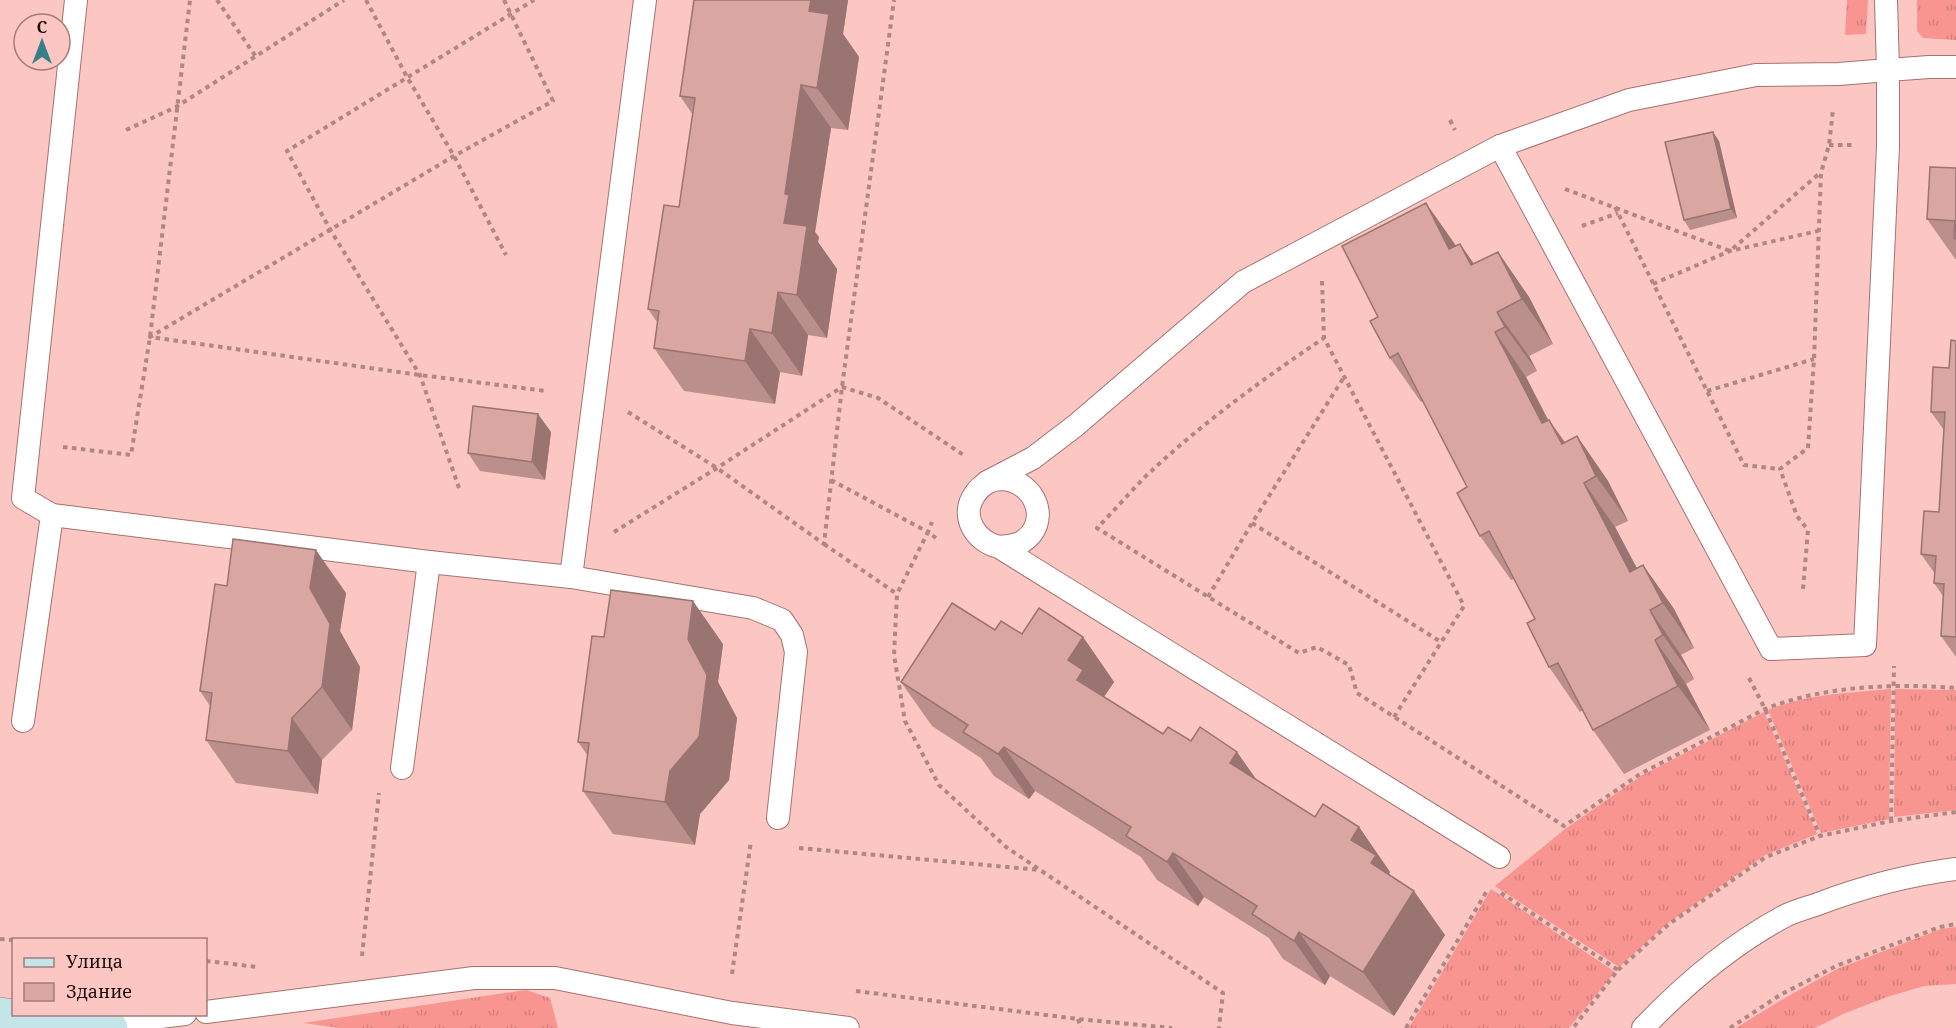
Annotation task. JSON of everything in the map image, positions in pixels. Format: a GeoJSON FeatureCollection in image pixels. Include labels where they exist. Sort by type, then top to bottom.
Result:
{"type":"FeatureCollection","features":[{"type":"Feature","properties":{"kind":"main road"},"geometry":{"type":"LineString","coordinates":[[16,1016],[102,1027]]}},
{"type":"Feature","properties":{"kind":"lane"},"geometry":{"type":"LineString","coordinates":[[76,0],[23,498],[52,515],[429,562],[571,577],[753,608],[782,620],[792,635],[796,652],[778,818]]}},
{"type":"Feature","properties":{"kind":"lane"},"geometry":{"type":"LineString","coordinates":[[571,577],[645,0]]}},
{"type":"Feature","properties":{"kind":"lane"},"geometry":{"type":"LineString","coordinates":[[1500,146],[1771,648],[1865,645],[1888,146],[1886,0]]}},
{"type":"Feature","properties":{"kind":"lane"},"geometry":{"type":"LineString","coordinates":[[987,482],[997,479],[1012,480],[1023,484],[1031,493],[1038,514],[1036,525],[1022,542],[999,547],[989,545],[977,535],[969,518],[971,500],[976,491],[987,482],[1033,458],[1050,446],[1243,282],[1500,146],[1629,100],[1744,77],[1839,74],[1929,67],[1956,68]]}},
{"type":"Feature","properties":{"kind":"lane"},"geometry":{"type":"LineString","coordinates":[[23,721],[52,515]]}},
{"type":"Feature","properties":{"kind":"lane"},"geometry":{"type":"LineString","coordinates":[[999,547],[1499,857]]}},
{"type":"Feature","properties":{"kind":"lane"},"geometry":{"type":"LineString","coordinates":[[402,768],[429,562]]}},
{"type":"Feature","properties":{"kind":"lane"},"geometry":{"type":"LineString","coordinates":[[1643,1028],[1685,986],[1738,945],[1785,916],[1848,892],[1914,875],[1956,869]]}},
{"type":"Feature","properties":{"kind":"lane"},"geometry":{"type":"LineString","coordinates":[[207,1012],[474,978],[555,978],[732,1013],[848,1028]]}},
{"type":"Feature","properties":{"kind":"lane"},"geometry":{"type":"LineString","coordinates":[[102,1027],[172,1016]]}},
{"type":"Feature","properties":{"kind":"path"},"geometry":{"type":"LineString","coordinates":[[29,443],[131,454],[150,337],[190,0]]}},
{"type":"Feature","properties":{"kind":"path"},"geometry":{"type":"LineString","coordinates":[[217,0],[256,57]]}},
{"type":"Feature","properties":{"kind":"path"},"geometry":{"type":"LineString","coordinates":[[126,130],[176,107],[344,0]]}},
{"type":"Feature","properties":{"kind":"path"},"geometry":{"type":"LineString","coordinates":[[366,0],[407,77],[454,156],[506,255]]}},
{"type":"Feature","properties":{"kind":"path"},"geometry":{"type":"LineString","coordinates":[[150,337],[454,156],[553,101],[504,0]]}},
{"type":"Feature","properties":{"kind":"path"},"geometry":{"type":"LineString","coordinates":[[459,488],[420,375],[331,231],[287,151],[534,0]]}},
{"type":"Feature","properties":{"kind":"path"},"geometry":{"type":"LineString","coordinates":[[824,544],[842,387],[894,0]]}},
{"type":"Feature","properties":{"kind":"path"},"geometry":{"type":"LineString","coordinates":[[1615,207],[1744,465],[1780,469],[1808,448],[1821,173],[1829,145],[1833,106]]}},
{"type":"Feature","properties":{"kind":"path"},"geometry":{"type":"LineString","coordinates":[[1730,251],[1821,173]]}},
{"type":"Feature","properties":{"kind":"path"},"geometry":{"type":"LineString","coordinates":[[1561,188],[1730,251]]}},
{"type":"Feature","properties":{"kind":"path"},"geometry":{"type":"LineString","coordinates":[[1576,228],[1618,213]]}},
{"type":"Feature","properties":{"kind":"path"},"geometry":{"type":"LineString","coordinates":[[1653,284],[1730,251],[1818,231]]}},
{"type":"Feature","properties":{"kind":"path"},"geometry":{"type":"LineString","coordinates":[[150,337],[546,391]]}},
{"type":"Feature","properties":{"kind":"path"},"geometry":{"type":"LineString","coordinates":[[1394,717],[1464,606],[1324,338],[1274,371],[1206,425],[1148,475],[1097,528],[1299,653],[1317,647],[1348,665],[1357,693],[1394,717],[1564,826],[1640,774],[1765,709],[1784,702],[1816,695],[1893,686],[1956,688]]}},
{"type":"Feature","properties":{"kind":"path"},"geometry":{"type":"LineString","coordinates":[[1707,391],[1814,359]]}},
{"type":"Feature","properties":{"kind":"path"},"geometry":{"type":"LineString","coordinates":[[1208,597],[1344,377]]}},
{"type":"Feature","properties":{"kind":"path"},"geometry":{"type":"LineString","coordinates":[[611,534],[842,387],[878,398],[973,461]]}},
{"type":"Feature","properties":{"kind":"path"},"geometry":{"type":"LineString","coordinates":[[626,411],[717,468],[897,594]]}},
{"type":"Feature","properties":{"kind":"path"},"geometry":{"type":"LineString","coordinates":[[1780,469],[1797,516],[1808,530],[1803,589]]}},
{"type":"Feature","properties":{"kind":"path"},"geometry":{"type":"LineString","coordinates":[[1252,523],[1441,642]]}},
{"type":"Feature","properties":{"kind":"path"},"geometry":{"type":"LineString","coordinates":[[938,538],[928,532],[897,594],[894,656],[905,721],[939,785],[1006,847],[1223,993],[1219,1028]]}},
{"type":"Feature","properties":{"kind":"path"},"geometry":{"type":"LineString","coordinates":[[362,960],[380,785]]}},
{"type":"Feature","properties":{"kind":"path"},"geometry":{"type":"LineString","coordinates":[[1573,1028],[1618,970],[1670,924],[1766,857],[1820,836],[1891,821],[1956,812]]}},
{"type":"Feature","properties":{"kind":"path"},"geometry":{"type":"LineString","coordinates":[[778,818],[775,846],[1042,870]]}},
{"type":"Feature","properties":{"kind":"path"},"geometry":{"type":"LineString","coordinates":[[732,974],[752,836]]}},
{"type":"Feature","properties":{"kind":"path"},"geometry":{"type":"LineString","coordinates":[[1406,1028],[1490,886]]}},
{"type":"Feature","properties":{"kind":"path"},"geometry":{"type":"LineString","coordinates":[[1500,892],[1618,970]]}},
{"type":"Feature","properties":{"kind":"path"},"geometry":{"type":"LineString","coordinates":[[1730,1028],[1780,995],[1836,966],[1940,927],[1956,924]]}},
{"type":"Feature","properties":{"kind":"path"},"geometry":{"type":"LineString","coordinates":[[1081,1028],[1077,1019],[1172,1028]]}},
{"type":"Feature","properties":{"kind":"green space"},"geometry":{"type":"Polygon","coordinates":[[[1847,0],[1868,0],[1866,34],[1845,35],[1847,0]]]}},
{"type":"Feature","properties":{"kind":"green space"},"geometry":{"type":"Polygon","coordinates":[[[1917,0],[1956,0],[1956,40],[1923,38],[1917,31],[1917,0]]]}},
{"type":"Feature","properties":{"kind":"green space"},"geometry":{"type":"Polygon","coordinates":[[[1891,689],[1889,819],[1821,833],[1768,710],[1813,697],[1891,689]]]}},
{"type":"Feature","properties":{"kind":"green space"},"geometry":{"type":"Polygon","coordinates":[[[1895,689],[1956,690],[1956,810],[1894,817],[1895,689]]]}},
{"type":"Feature","properties":{"kind":"green space"},"geometry":{"type":"Polygon","coordinates":[[[1764,712],[1817,834],[1765,855],[1668,923],[1619,967],[1495,886],[1565,829],[1641,776],[1764,712]]]}},
{"type":"Feature","properties":{"kind":"green space"},"geometry":{"type":"Polygon","coordinates":[[[1491,889],[1615,972],[1569,1028],[1409,1028],[1491,889]]]}},
{"type":"Feature","properties":{"kind":"green space"},"geometry":{"type":"Polygon","coordinates":[[[1956,927],[1956,984],[1924,986],[1887,997],[1815,1028],[1736,1028],[1837,969],[1941,929],[1956,927]]]}},
{"type":"Feature","properties":{"kind":"green space"},"geometry":{"type":"Polygon","coordinates":[[[526,990],[550,998],[558,1028],[340,1028],[303,1023],[526,990]]]}},
{"type":"Feature","properties":{"kind":"building"},"geometry":{"type":"Polygon","coordinates":[[[694,0],[811,0],[809,11],[829,14],[817,88],[801,85],[785,194],[789,195],[784,223],[807,226],[797,295],[778,292],[772,333],[750,329],[745,361],[654,348],[659,311],[648,309],[664,205],[679,207],[695,98],[680,96],[694,0]]]}},
{"type":"Feature","properties":{"kind":"building"},"geometry":{"type":"Polygon","coordinates":[[[1713,132],[1731,209],[1684,220],[1665,142],[1713,132]]]}},
{"type":"Feature","properties":{"kind":"building"},"geometry":{"type":"Polygon","coordinates":[[[1930,167],[1956,168],[1956,239],[1954,238],[1955,221],[1927,219],[1930,167]]]}},
{"type":"Feature","properties":{"kind":"building"},"geometry":{"type":"Polygon","coordinates":[[[1426,203],[1449,249],[1460,244],[1471,265],[1498,252],[1522,299],[1497,312],[1505,327],[1495,332],[1542,423],[1549,420],[1562,444],[1577,436],[1596,476],[1584,483],[1630,572],[1643,565],[1663,603],[1650,610],[1663,635],[1655,640],[1678,686],[1593,730],[1558,663],[1549,667],[1527,623],[1535,619],[1489,531],[1480,536],[1457,493],[1467,487],[1398,353],[1390,358],[1370,321],[1378,317],[1342,246],[1426,203]]]}},
{"type":"Feature","properties":{"kind":"building"},"geometry":{"type":"Polygon","coordinates":[[[1951,340],[1956,341],[1956,637],[1941,636],[1944,584],[1934,583],[1936,556],[1921,554],[1924,511],[1939,512],[1945,412],[1931,412],[1933,367],[1949,368],[1951,340]]]}},
{"type":"Feature","properties":{"kind":"building"},"geometry":{"type":"Polygon","coordinates":[[[473,406],[538,414],[532,462],[468,453],[473,406]]]}},
{"type":"Feature","properties":{"kind":"building"},"geometry":{"type":"Polygon","coordinates":[[[233,539],[316,550],[310,588],[330,624],[322,687],[292,718],[288,751],[206,740],[212,693],[200,691],[215,584],[227,586],[233,539]]]}},
{"type":"Feature","properties":{"kind":"building"},"geometry":{"type":"Polygon","coordinates":[[[611,590],[693,601],[688,639],[707,675],[699,737],[670,771],[665,802],[583,791],[589,743],[578,742],[592,636],[604,637],[611,590]]]}},
{"type":"Feature","properties":{"kind":"building"},"geometry":{"type":"Polygon","coordinates":[[[952,603],[995,630],[1001,621],[1022,634],[1039,608],[1083,637],[1068,660],[1083,670],[1077,680],[1163,734],[1168,727],[1191,741],[1200,727],[1237,752],[1230,763],[1315,817],[1323,804],[1359,827],[1351,840],[1376,855],[1371,863],[1414,891],[1363,972],[1299,932],[1294,941],[1252,914],[1257,906],[1173,853],[1167,862],[1126,836],[1131,827],[1004,747],[998,754],[963,732],[968,725],[901,682],[952,603]]]}}]}
